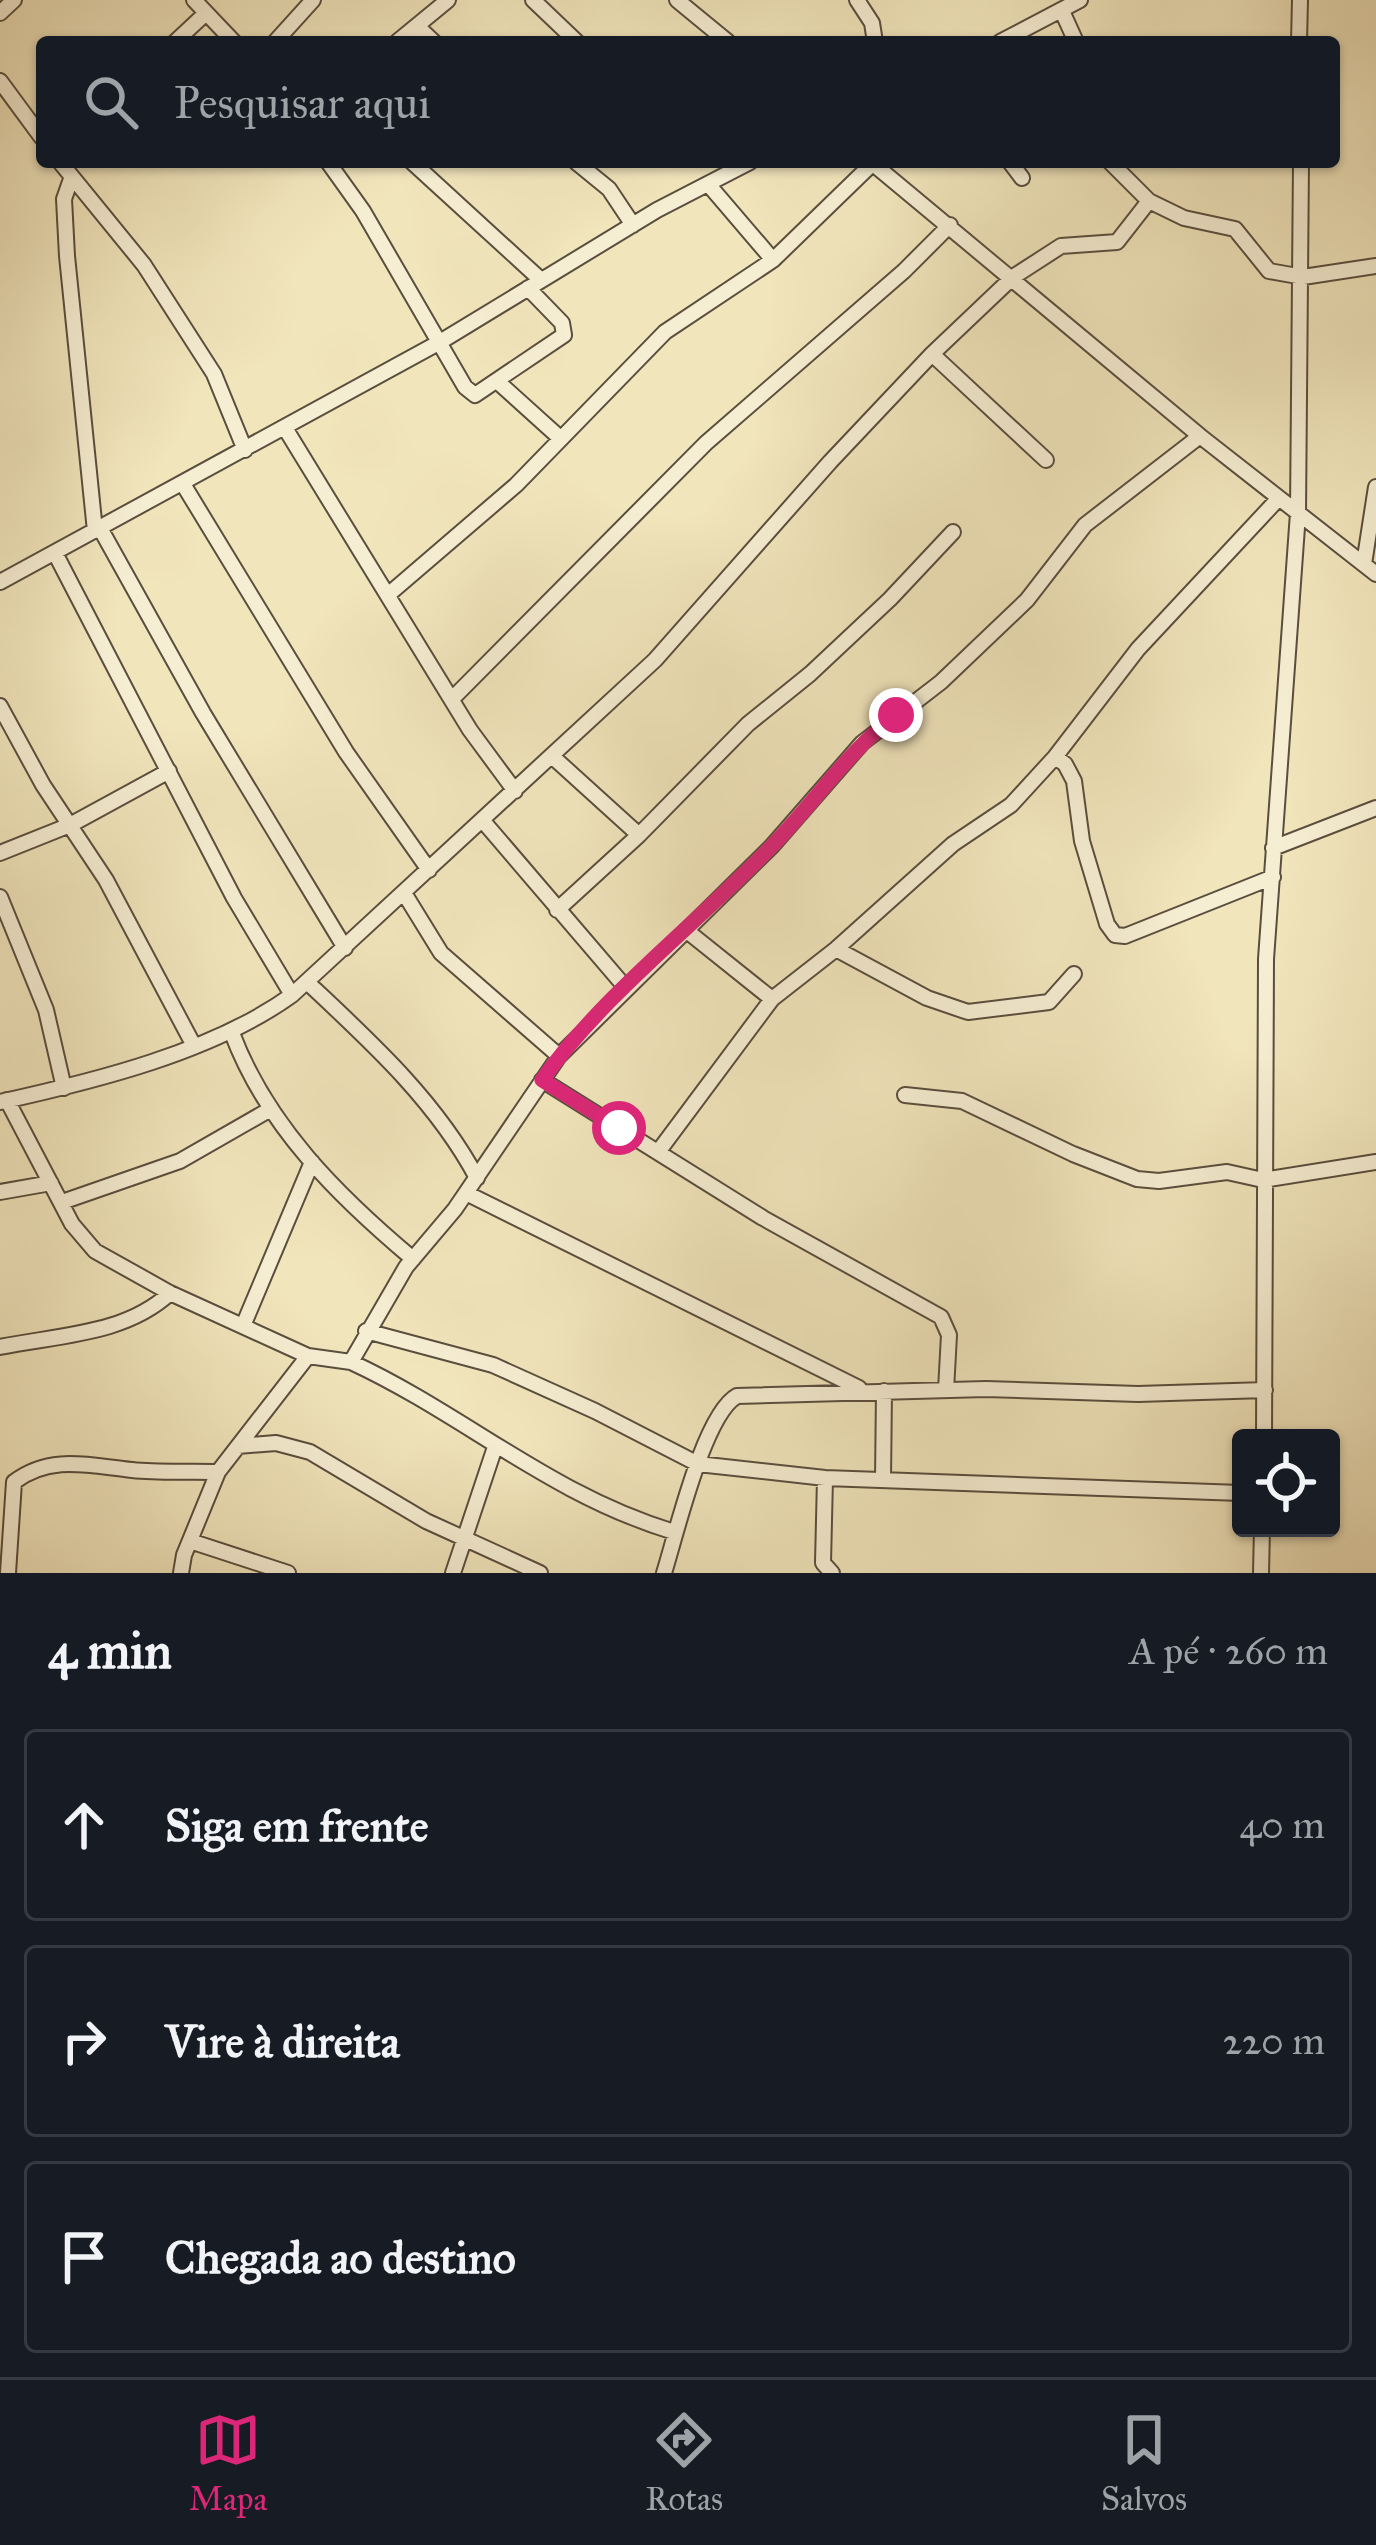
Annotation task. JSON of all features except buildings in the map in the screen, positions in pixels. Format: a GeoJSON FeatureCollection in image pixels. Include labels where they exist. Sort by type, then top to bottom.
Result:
{"type":"FeatureCollection","features":[{"type":"Feature","properties":{"kind":"street"},"geometry":{"type":"LineString","coordinates":[[0,13],[14,0]]}},
{"type":"Feature","properties":{"kind":"street"},"geometry":{"type":"LineString","coordinates":[[194,0],[228,36]]}},
{"type":"Feature","properties":{"kind":"street"},"geometry":{"type":"LineString","coordinates":[[280,36],[313,0]]}},
{"type":"Feature","properties":{"kind":"street"},"geometry":{"type":"LineString","coordinates":[[405,36],[448,0]]}},
{"type":"Feature","properties":{"kind":"street"},"geometry":{"type":"LineString","coordinates":[[533,0],[571,36]]}},
{"type":"Feature","properties":{"kind":"street"},"geometry":{"type":"LineString","coordinates":[[677,0],[721,36]]}},
{"type":"Feature","properties":{"kind":"street"},"geometry":{"type":"LineString","coordinates":[[857,0],[872,23],[874,36]]}},
{"type":"Feature","properties":{"kind":"street"},"geometry":{"type":"LineString","coordinates":[[1012,36],[1080,0]]}},
{"type":"Feature","properties":{"kind":"street"},"geometry":{"type":"LineString","coordinates":[[1299,36],[1300,0]]}},
{"type":"Feature","properties":{"kind":"street"},"geometry":{"type":"LineString","coordinates":[[1062,10],[1073,36]]}},
{"type":"Feature","properties":{"kind":"street"},"geometry":{"type":"LineString","coordinates":[[181,36],[206,13]]}},
{"type":"Feature","properties":{"kind":"street"},"geometry":{"type":"LineString","coordinates":[[417,26],[428,36]]}},
{"type":"Feature","properties":{"kind":"street"},"geometry":{"type":"LineString","coordinates":[[0,81],[36,129]]}},
{"type":"Feature","properties":{"kind":"street"},"geometry":{"type":"LineString","coordinates":[[65,168],[144,265],[214,374],[245,450]]}},
{"type":"Feature","properties":{"kind":"street"},"geometry":{"type":"LineString","coordinates":[[332,168],[363,211],[465,387],[475,395],[564,334],[562,323],[535,284],[418,168]]}},
{"type":"Feature","properties":{"kind":"street"},"geometry":{"type":"LineString","coordinates":[[583,168],[609,189],[633,225]]}},
{"type":"Feature","properties":{"kind":"street"},"geometry":{"type":"LineString","coordinates":[[710,168],[713,181],[772,260]]}},
{"type":"Feature","properties":{"kind":"street"},"geometry":{"type":"LineString","coordinates":[[0,582],[440,343],[633,225],[738,168]]}},
{"type":"Feature","properties":{"kind":"street"},"geometry":{"type":"LineString","coordinates":[[389,594],[516,485],[665,332],[772,260],[866,168]]}},
{"type":"Feature","properties":{"kind":"street"},"geometry":{"type":"LineString","coordinates":[[879,168],[1200,436],[1370,569]]}},
{"type":"Feature","properties":{"kind":"street"},"geometry":{"type":"LineString","coordinates":[[1014,168],[1022,178]]}},
{"type":"Feature","properties":{"kind":"street"},"geometry":{"type":"LineString","coordinates":[[1116,168],[1149,201],[1184,218],[1235,229],[1269,271],[1303,277],[1376,266]]}},
{"type":"Feature","properties":{"kind":"street"},"geometry":{"type":"LineString","coordinates":[[1264,1429],[1265,978],[1298,513],[1301,168]]}},
{"type":"Feature","properties":{"kind":"street"},"geometry":{"type":"LineString","coordinates":[[71,178],[64,199],[67,256],[98,529],[344,948]]}},
{"type":"Feature","properties":{"kind":"street"},"geometry":{"type":"LineString","coordinates":[[674,1532],[590,1502],[402,1385],[351,1362],[308,1356],[170,1293],[95,1251],[72,1224],[3,1101],[64,1088],[232,1034],[292,995],[655,660],[830,462],[1012,277],[1061,245],[1117,242],[1149,201]]}},
{"type":"Feature","properties":{"kind":"street"},"geometry":{"type":"LineString","coordinates":[[452,699],[706,443],[904,271],[950,225]]}},
{"type":"Feature","properties":{"kind":"street"},"geometry":{"type":"LineString","coordinates":[[932,354],[1046,460]]}},
{"type":"Feature","properties":{"kind":"street"},"geometry":{"type":"LineString","coordinates":[[498,382],[560,438]]}},
{"type":"Feature","properties":{"kind":"street"},"geometry":{"type":"LineString","coordinates":[[285,428],[452,699],[515,791]]}},
{"type":"Feature","properties":{"kind":"street"},"geometry":{"type":"LineString","coordinates":[[351,1362],[413,1259],[477,1178],[559,1056],[772,846],[862,743],[941,682],[1027,600],[1085,525],[1200,436]]}},
{"type":"Feature","properties":{"kind":"street"},"geometry":{"type":"LineString","coordinates":[[183,484],[346,752],[429,870]]}},
{"type":"Feature","properties":{"kind":"street"},"geometry":{"type":"LineString","coordinates":[[1370,569],[1376,487]]}},
{"type":"Feature","properties":{"kind":"street"},"geometry":{"type":"LineString","coordinates":[[658,1152],[772,999],[836,949],[953,844],[1010,805],[1138,649],[1279,498]]}},
{"type":"Feature","properties":{"kind":"street"},"geometry":{"type":"LineString","coordinates":[[557,910],[748,724],[890,599],[953,532]]}},
{"type":"Feature","properties":{"kind":"street"},"geometry":{"type":"LineString","coordinates":[[55,553],[234,898],[292,995]]}},
{"type":"Feature","properties":{"kind":"street"},"geometry":{"type":"LineString","coordinates":[[0,706],[112,891],[193,1044]]}},
{"type":"Feature","properties":{"kind":"street"},"geometry":{"type":"LineString","coordinates":[[553,757],[639,835]]}},
{"type":"Feature","properties":{"kind":"street"},"geometry":{"type":"LineString","coordinates":[[1054,757],[1065,764],[1073,781],[1082,841],[1107,924],[1115,934],[1125,936],[1273,878]]}},
{"type":"Feature","properties":{"kind":"street"},"geometry":{"type":"LineString","coordinates":[[0,854],[70,825],[169,771]]}},
{"type":"Feature","properties":{"kind":"street"},"geometry":{"type":"LineString","coordinates":[[1273,848],[1376,808]]}},
{"type":"Feature","properties":{"kind":"street"},"geometry":{"type":"LineString","coordinates":[[483,821],[626,988]]}},
{"type":"Feature","properties":{"kind":"street"},"geometry":{"type":"LineString","coordinates":[[404,893],[441,952],[559,1056]]}},
{"type":"Feature","properties":{"kind":"street"},"geometry":{"type":"LineString","coordinates":[[0,898],[46,1010],[64,1088]]}},
{"type":"Feature","properties":{"kind":"street"},"geometry":{"type":"LineString","coordinates":[[687,931],[772,999]]}},
{"type":"Feature","properties":{"kind":"street"},"geometry":{"type":"LineString","coordinates":[[836,949],[927,998],[968,1012],[1048,1002],[1073,974]]}},
{"type":"Feature","properties":{"kind":"street"},"geometry":{"type":"LineString","coordinates":[[308,982],[421,1096],[459,1144],[477,1178]]}},
{"type":"Feature","properties":{"kind":"street"},"geometry":{"type":"LineString","coordinates":[[232,1034],[248,1076],[269,1110],[363,1217],[413,1259]]}},
{"type":"Feature","properties":{"kind":"street"},"geometry":{"type":"LineString","coordinates":[[542,1080],[763,1218],[941,1317],[949,1335],[946,1390]]}},
{"type":"Feature","properties":{"kind":"street"},"geometry":{"type":"LineString","coordinates":[[905,1095],[962,1101],[1136,1179],[1160,1181],[1227,1172],[1263,1180],[1376,1162]]}},
{"type":"Feature","properties":{"kind":"street"},"geometry":{"type":"LineString","coordinates":[[62,1202],[180,1161],[269,1110]]}},
{"type":"Feature","properties":{"kind":"street"},"geometry":{"type":"LineString","coordinates":[[243,1326],[312,1162]]}},
{"type":"Feature","properties":{"kind":"street"},"geometry":{"type":"LineString","coordinates":[[0,1192],[51,1183]]}},
{"type":"Feature","properties":{"kind":"street"},"geometry":{"type":"LineString","coordinates":[[466,1193],[863,1391]]}},
{"type":"Feature","properties":{"kind":"street"},"geometry":{"type":"LineString","coordinates":[[0,1347],[121,1325],[154,1308],[170,1293]]}},
{"type":"Feature","properties":{"kind":"street"},"geometry":{"type":"LineString","coordinates":[[366,1331],[493,1365],[698,1464],[825,1478],[1232,1493]]}},
{"type":"Feature","properties":{"kind":"street"},"geometry":{"type":"LineString","coordinates":[[181,1573],[218,1472],[308,1356]]}},
{"type":"Feature","properties":{"kind":"street"},"geometry":{"type":"LineString","coordinates":[[664,1573],[698,1464],[725,1403],[737,1396],[946,1390],[1138,1394],[1264,1390]]}},
{"type":"Feature","properties":{"kind":"street"},"geometry":{"type":"LineString","coordinates":[[883,1479],[884,1391]]}},
{"type":"Feature","properties":{"kind":"street"},"geometry":{"type":"LineString","coordinates":[[238,1446],[276,1443],[310,1452],[463,1540],[541,1573]]}},
{"type":"Feature","properties":{"kind":"street"},"geometry":{"type":"LineString","coordinates":[[453,1573],[495,1447]]}},
{"type":"Feature","properties":{"kind":"street"},"geometry":{"type":"LineString","coordinates":[[8,1573],[5,1513],[14,1482],[27,1472],[64,1462],[218,1472]]}},
{"type":"Feature","properties":{"kind":"street"},"geometry":{"type":"LineString","coordinates":[[825,1478],[821,1546],[823,1563],[832,1573]]}},
{"type":"Feature","properties":{"kind":"street"},"geometry":{"type":"LineString","coordinates":[[1261,1573],[1262,1537]]}},
{"type":"Feature","properties":{"kind":"street"},"geometry":{"type":"LineString","coordinates":[[190,1540],[288,1573]]}},
{"type":"Feature","properties":{"kind":"route"},"geometry":{"type":"LineString","coordinates":[[619,1128],[542,1080],[604,1009],[772,846],[862,743],[896,715]]}}]}
